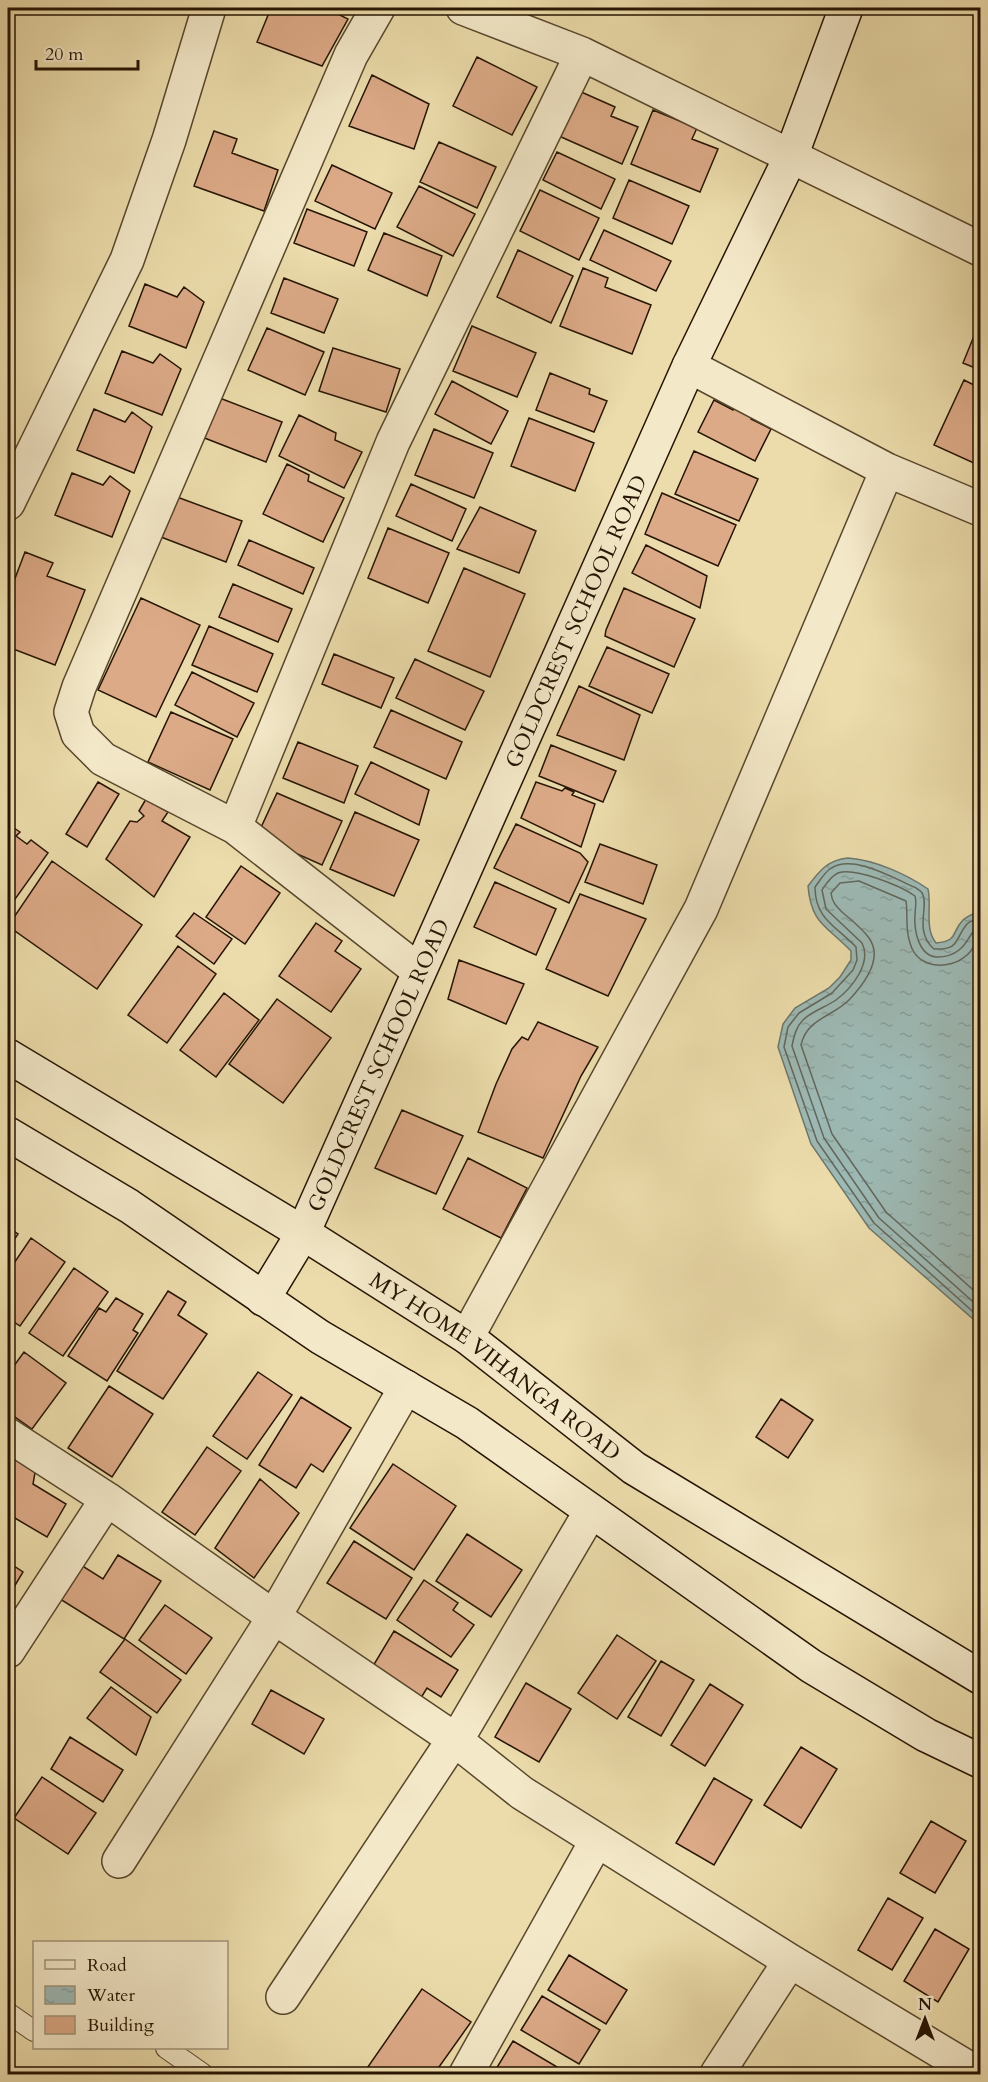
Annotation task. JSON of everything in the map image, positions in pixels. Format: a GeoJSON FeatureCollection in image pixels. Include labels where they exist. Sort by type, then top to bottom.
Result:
{"type":"FeatureCollection","features":[{"type":"Feature","properties":{"kind":"street"},"geometry":{"type":"LineString","coordinates":[[8,503],[127,260],[169,140],[208,8]]}},
{"type":"Feature","properties":{"kind":"street"},"geometry":{"type":"LineString","coordinates":[[378,8],[351,55],[79,687],[71,712],[78,734],[103,759],[235,827],[418,971]]}},
{"type":"Feature","properties":{"kind":"street"},"geometry":{"type":"LineString","coordinates":[[463,8],[582,54],[981,249]]}},
{"type":"Feature","properties":{"kind":"street","name":"GOLDCREST SCHOOL ROAD"},"geometry":{"type":"LineString","coordinates":[[263,1299],[303,1233],[689,366],[791,156],[846,8]]}},
{"type":"Feature","properties":{"kind":"street"},"geometry":{"type":"LineString","coordinates":[[235,827],[393,442],[582,54]]}},
{"type":"Feature","properties":{"kind":"street"},"geometry":{"type":"LineString","coordinates":[[689,366],[887,470],[981,509]]}},
{"type":"Feature","properties":{"kind":"street"},"geometry":{"type":"LineString","coordinates":[[467,1337],[701,909],[887,470]]}},
{"type":"Feature","properties":{"kind":"street","name":"MY HOME VIHANGA ROAD"},"geometry":{"type":"LineString","coordinates":[[8,1056],[303,1233],[467,1337],[634,1468],[981,1677]]}},
{"type":"Feature","properties":{"kind":"street"},"geometry":{"type":"LineString","coordinates":[[8,1134],[129,1206],[320,1337],[467,1423],[811,1666],[926,1735],[981,1761]]}},
{"type":"Feature","properties":{"kind":"street"},"geometry":{"type":"LineString","coordinates":[[119,1861],[274,1617],[406,1388]]}},
{"type":"Feature","properties":{"kind":"street"},"geometry":{"type":"LineString","coordinates":[[8,1435],[107,1499],[274,1617],[454,1739],[522,1793],[978,2074]]}},
{"type":"Feature","properties":{"kind":"street"},"geometry":{"type":"LineString","coordinates":[[8,1651],[107,1499]]}},
{"type":"Feature","properties":{"kind":"street"},"geometry":{"type":"LineString","coordinates":[[283,1997],[454,1739],[460,1734],[591,1510]]}},
{"type":"Feature","properties":{"kind":"street"},"geometry":{"type":"LineString","coordinates":[[466,2074],[597,1840]]}},
{"type":"Feature","properties":{"kind":"street"},"geometry":{"type":"LineString","coordinates":[[717,2074],[790,1960]]}},
{"type":"Feature","properties":{"kind":"lane"},"geometry":{"type":"LineString","coordinates":[[8,2013],[33,2030]]}},
{"type":"Feature","properties":{"kind":"lane"},"geometry":{"type":"LineString","coordinates":[[167,2049],[203,2074]]}},
{"type":"Feature","properties":{"kind":"water"},"geometry":{"type":"Polygon","coordinates":[[[848,858],[890,869],[928,889],[930,931],[936,943],[951,938],[963,920],[980,910],[980,1325],[869,1228],[811,1144],[778,1047],[783,1024],[795,1008],[829,988],[840,977],[851,960],[851,951],[817,917],[808,886],[825,867],[835,861],[848,858]]]}},
{"type":"Feature","properties":{"kind":"building"},"geometry":{"type":"Polygon","coordinates":[[[271,8],[326,8],[348,19],[322,66],[257,42],[271,8]]]}},
{"type":"Feature","properties":{"kind":"building"},"geometry":{"type":"Polygon","coordinates":[[[477,57],[537,87],[512,135],[453,106],[477,57]]]}},
{"type":"Feature","properties":{"kind":"building"},"geometry":{"type":"Polygon","coordinates":[[[372,75],[429,104],[414,149],[349,126],[372,75]]]}},
{"type":"Feature","properties":{"kind":"building"},"geometry":{"type":"Polygon","coordinates":[[[579,91],[615,107],[611,116],[638,127],[622,164],[559,136],[579,91]]]}},
{"type":"Feature","properties":{"kind":"building"},"geometry":{"type":"Polygon","coordinates":[[[653,110],[697,128],[692,139],[718,149],[700,192],[631,164],[653,110]]]}},
{"type":"Feature","properties":{"kind":"building"},"geometry":{"type":"Polygon","coordinates":[[[214,131],[237,139],[232,153],[278,170],[264,211],[194,186],[214,131]]]}},
{"type":"Feature","properties":{"kind":"building"},"geometry":{"type":"Polygon","coordinates":[[[439,142],[496,167],[477,208],[420,182],[439,142]]]}},
{"type":"Feature","properties":{"kind":"building"},"geometry":{"type":"Polygon","coordinates":[[[557,152],[615,179],[601,209],[543,180],[557,152]]]}},
{"type":"Feature","properties":{"kind":"building"},"geometry":{"type":"Polygon","coordinates":[[[332,165],[392,193],[375,229],[315,201],[332,165]]]}},
{"type":"Feature","properties":{"kind":"building"},"geometry":{"type":"Polygon","coordinates":[[[629,180],[689,206],[672,244],[613,218],[629,180]]]}},
{"type":"Feature","properties":{"kind":"building"},"geometry":{"type":"Polygon","coordinates":[[[419,186],[475,214],[453,256],[397,227],[419,186]]]}},
{"type":"Feature","properties":{"kind":"building"},"geometry":{"type":"Polygon","coordinates":[[[540,190],[599,218],[579,260],[520,231],[540,190]]]}},
{"type":"Feature","properties":{"kind":"building"},"geometry":{"type":"Polygon","coordinates":[[[307,209],[367,232],[354,266],[294,243],[307,209]]]}},
{"type":"Feature","properties":{"kind":"building"},"geometry":{"type":"Polygon","coordinates":[[[604,230],[671,261],[656,291],[590,260],[604,230]]]}},
{"type":"Feature","properties":{"kind":"building"},"geometry":{"type":"Polygon","coordinates":[[[384,233],[442,256],[427,296],[368,270],[384,233]]]}},
{"type":"Feature","properties":{"kind":"building"},"geometry":{"type":"Polygon","coordinates":[[[518,250],[573,276],[551,323],[497,297],[518,250]]]}},
{"type":"Feature","properties":{"kind":"building"},"geometry":{"type":"Polygon","coordinates":[[[583,268],[608,278],[605,287],[651,305],[632,354],[560,326],[583,268]]]}},
{"type":"Feature","properties":{"kind":"building"},"geometry":{"type":"Polygon","coordinates":[[[284,278],[338,299],[324,333],[271,313],[284,278]]]}},
{"type":"Feature","properties":{"kind":"building"},"geometry":{"type":"Polygon","coordinates":[[[145,284],[177,297],[184,287],[204,302],[186,348],[129,326],[145,284]]]}},
{"type":"Feature","properties":{"kind":"building"},"geometry":{"type":"Polygon","coordinates":[[[472,326],[536,353],[517,397],[453,371],[472,326]]]}},
{"type":"Feature","properties":{"kind":"building"},"geometry":{"type":"Polygon","coordinates":[[[978,326],[980,327],[980,370],[963,363],[978,326]]]}},
{"type":"Feature","properties":{"kind":"building"},"geometry":{"type":"Polygon","coordinates":[[[267,328],[324,352],[305,395],[248,370],[267,328]]]}},
{"type":"Feature","properties":{"kind":"building"},"geometry":{"type":"Polygon","coordinates":[[[333,348],[400,369],[386,412],[319,391],[333,348]]]}},
{"type":"Feature","properties":{"kind":"building"},"geometry":{"type":"Polygon","coordinates":[[[122,351],[153,363],[160,354],[181,369],[162,415],[105,393],[122,351]]]}},
{"type":"Feature","properties":{"kind":"building"},"geometry":{"type":"Polygon","coordinates":[[[550,373],[590,389],[589,394],[607,401],[594,432],[536,410],[550,373]]]}},
{"type":"Feature","properties":{"kind":"building"},"geometry":{"type":"Polygon","coordinates":[[[964,380],[980,388],[980,454],[976,464],[934,445],[964,380]]]}},
{"type":"Feature","properties":{"kind":"building"},"geometry":{"type":"Polygon","coordinates":[[[452,381],[508,411],[491,444],[435,414],[452,381]]]}},
{"type":"Feature","properties":{"kind":"building"},"geometry":{"type":"Polygon","coordinates":[[[217,397],[282,422],[266,462],[202,437],[217,397]]]}},
{"type":"Feature","properties":{"kind":"building"},"geometry":{"type":"Polygon","coordinates":[[[714,400],[733,410],[736,404],[752,412],[751,419],[771,429],[755,461],[698,432],[714,400]]]}},
{"type":"Feature","properties":{"kind":"building"},"geometry":{"type":"Polygon","coordinates":[[[94,409],[125,422],[132,412],[152,427],[134,473],[77,450],[94,409]]]}},
{"type":"Feature","properties":{"kind":"building"},"geometry":{"type":"Polygon","coordinates":[[[299,415],[336,433],[335,440],[362,452],[344,488],[279,456],[299,415]]]}},
{"type":"Feature","properties":{"kind":"building"},"geometry":{"type":"Polygon","coordinates":[[[529,418],[594,443],[575,491],[511,466],[529,418]]]}},
{"type":"Feature","properties":{"kind":"building"},"geometry":{"type":"Polygon","coordinates":[[[434,429],[493,453],[474,498],[415,475],[434,429]]]}},
{"type":"Feature","properties":{"kind":"building"},"geometry":{"type":"Polygon","coordinates":[[[694,451],[758,479],[739,521],[675,494],[694,451]]]}},
{"type":"Feature","properties":{"kind":"building"},"geometry":{"type":"Polygon","coordinates":[[[287,464],[309,475],[308,481],[344,498],[323,542],[263,514],[287,464]]]}},
{"type":"Feature","properties":{"kind":"building"},"geometry":{"type":"Polygon","coordinates":[[[72,473],[103,485],[110,476],[130,491],[112,537],[55,515],[72,473]]]}},
{"type":"Feature","properties":{"kind":"building"},"geometry":{"type":"Polygon","coordinates":[[[411,484],[466,509],[452,541],[396,516],[411,484]]]}},
{"type":"Feature","properties":{"kind":"building"},"geometry":{"type":"Polygon","coordinates":[[[662,493],[736,525],[718,566],[645,534],[662,493]]]}},
{"type":"Feature","properties":{"kind":"building"},"geometry":{"type":"Polygon","coordinates":[[[177,497],[242,521],[226,562],[161,537],[177,497]]]}},
{"type":"Feature","properties":{"kind":"building"},"geometry":{"type":"Polygon","coordinates":[[[480,507],[536,531],[519,573],[457,549],[480,507]]]}},
{"type":"Feature","properties":{"kind":"building"},"geometry":{"type":"Polygon","coordinates":[[[388,528],[449,553],[428,603],[368,578],[388,528]]]}},
{"type":"Feature","properties":{"kind":"building"},"geometry":{"type":"Polygon","coordinates":[[[249,540],[314,568],[303,594],[238,565],[249,540]]]}},
{"type":"Feature","properties":{"kind":"building"},"geometry":{"type":"Polygon","coordinates":[[[646,545],[707,576],[700,608],[632,573],[646,545]]]}},
{"type":"Feature","properties":{"kind":"building"},"geometry":{"type":"Polygon","coordinates":[[[25,552],[53,563],[47,576],[85,590],[55,665],[8,647],[8,597],[25,552]]]}},
{"type":"Feature","properties":{"kind":"building"},"geometry":{"type":"Polygon","coordinates":[[[464,568],[525,594],[490,677],[428,651],[464,568]]]}},
{"type":"Feature","properties":{"kind":"building"},"geometry":{"type":"Polygon","coordinates":[[[233,584],[292,609],[278,642],[219,617],[233,584]]]}},
{"type":"Feature","properties":{"kind":"building"},"geometry":{"type":"Polygon","coordinates":[[[624,588],[695,619],[674,667],[605,636],[624,588]]]}},
{"type":"Feature","properties":{"kind":"building"},"geometry":{"type":"Polygon","coordinates":[[[141,598],[200,625],[156,717],[98,690],[141,598]]]}},
{"type":"Feature","properties":{"kind":"building"},"geometry":{"type":"Polygon","coordinates":[[[209,626],[273,654],[257,692],[192,665],[209,626]]]}},
{"type":"Feature","properties":{"kind":"building"},"geometry":{"type":"Polygon","coordinates":[[[607,647],[669,674],[652,713],[589,686],[607,647]]]}},
{"type":"Feature","properties":{"kind":"building"},"geometry":{"type":"Polygon","coordinates":[[[334,654],[394,678],[381,708],[322,684],[334,654]]]}},
{"type":"Feature","properties":{"kind":"building"},"geometry":{"type":"Polygon","coordinates":[[[415,659],[484,691],[465,730],[396,698],[415,659]]]}},
{"type":"Feature","properties":{"kind":"building"},"geometry":{"type":"Polygon","coordinates":[[[192,672],[254,703],[237,737],[175,705],[192,672]]]}},
{"type":"Feature","properties":{"kind":"building"},"geometry":{"type":"Polygon","coordinates":[[[579,686],[640,715],[624,760],[557,735],[579,686]]]}},
{"type":"Feature","properties":{"kind":"building"},"geometry":{"type":"Polygon","coordinates":[[[391,710],[462,742],[446,779],[374,747],[391,710]]]}},
{"type":"Feature","properties":{"kind":"building"},"geometry":{"type":"Polygon","coordinates":[[[171,712],[233,739],[210,790],[148,762],[171,712]]]}},
{"type":"Feature","properties":{"kind":"building"},"geometry":{"type":"Polygon","coordinates":[[[298,742],[358,766],[344,803],[283,778],[298,742]]]}},
{"type":"Feature","properties":{"kind":"building"},"geometry":{"type":"Polygon","coordinates":[[[551,745],[616,771],[603,802],[539,776],[551,745]]]}},
{"type":"Feature","properties":{"kind":"building"},"geometry":{"type":"Polygon","coordinates":[[[371,762],[429,790],[419,825],[355,794],[371,762]]]}},
{"type":"Feature","properties":{"kind":"building"},"geometry":{"type":"Polygon","coordinates":[[[98,782],[119,794],[87,847],[66,834],[98,782]]]}},
{"type":"Feature","properties":{"kind":"building"},"geometry":{"type":"Polygon","coordinates":[[[536,782],[562,791],[565,788],[574,792],[572,795],[595,804],[581,847],[521,818],[536,782]]]}},
{"type":"Feature","properties":{"kind":"building"},"geometry":{"type":"Polygon","coordinates":[[[277,793],[342,821],[322,865],[257,836],[277,793]]]}},
{"type":"Feature","properties":{"kind":"building"},"geometry":{"type":"Polygon","coordinates":[[[146,799],[168,812],[162,821],[190,837],[154,897],[106,859],[130,821],[137,822],[144,816],[139,811],[146,799]]]}},
{"type":"Feature","properties":{"kind":"building"},"geometry":{"type":"Polygon","coordinates":[[[355,812],[419,840],[394,896],[330,869],[355,812]]]}},
{"type":"Feature","properties":{"kind":"building"},"geometry":{"type":"Polygon","coordinates":[[[8,824],[20,832],[16,836],[27,844],[31,840],[48,853],[8,909],[8,824]]]}},
{"type":"Feature","properties":{"kind":"building"},"geometry":{"type":"Polygon","coordinates":[[[516,824],[580,853],[588,862],[569,903],[494,868],[516,824]]]}},
{"type":"Feature","properties":{"kind":"building"},"geometry":{"type":"Polygon","coordinates":[[[600,844],[657,865],[643,904],[585,882],[600,844]]]}},
{"type":"Feature","properties":{"kind":"building"},"geometry":{"type":"Polygon","coordinates":[[[52,861],[142,925],[97,989],[8,926],[52,861]]]}},
{"type":"Feature","properties":{"kind":"building"},"geometry":{"type":"Polygon","coordinates":[[[241,866],[280,893],[245,944],[206,917],[241,866]]]}},
{"type":"Feature","properties":{"kind":"building"},"geometry":{"type":"Polygon","coordinates":[[[495,882],[556,909],[536,955],[474,927],[495,882]]]}},
{"type":"Feature","properties":{"kind":"building"},"geometry":{"type":"Polygon","coordinates":[[[580,894],[646,919],[608,996],[546,969],[580,894]]]}},
{"type":"Feature","properties":{"kind":"building"},"geometry":{"type":"Polygon","coordinates":[[[194,913],[232,939],[214,964],[176,936],[194,913]]]}},
{"type":"Feature","properties":{"kind":"building"},"geometry":{"type":"Polygon","coordinates":[[[316,923],[342,941],[335,951],[361,969],[331,1012],[279,976],[316,923]]]}},
{"type":"Feature","properties":{"kind":"building"},"geometry":{"type":"Polygon","coordinates":[[[178,946],[216,974],[167,1043],[128,1015],[178,946]]]}},
{"type":"Feature","properties":{"kind":"building"},"geometry":{"type":"Polygon","coordinates":[[[459,960],[524,984],[506,1024],[448,999],[459,960]]]}},
{"type":"Feature","properties":{"kind":"building"},"geometry":{"type":"Polygon","coordinates":[[[224,993],[259,1020],[216,1077],[180,1050],[224,993]]]}},
{"type":"Feature","properties":{"kind":"building"},"geometry":{"type":"Polygon","coordinates":[[[277,999],[331,1038],[283,1103],[229,1064],[277,999]]]}},
{"type":"Feature","properties":{"kind":"building"},"geometry":{"type":"Polygon","coordinates":[[[538,1022],[598,1047],[581,1076],[543,1158],[478,1132],[512,1049],[522,1037],[528,1040],[538,1022]]]}},
{"type":"Feature","properties":{"kind":"building"},"geometry":{"type":"Polygon","coordinates":[[[402,1110],[463,1136],[436,1194],[375,1168],[402,1110]]]}},
{"type":"Feature","properties":{"kind":"building"},"geometry":{"type":"Polygon","coordinates":[[[468,1158],[527,1188],[501,1238],[443,1209],[468,1158]]]}},
{"type":"Feature","properties":{"kind":"building"},"geometry":{"type":"Polygon","coordinates":[[[8,1227],[18,1234],[8,1249],[8,1227]]]}},
{"type":"Feature","properties":{"kind":"building"},"geometry":{"type":"Polygon","coordinates":[[[31,1238],[65,1262],[20,1326],[8,1318],[8,1272],[31,1238]]]}},
{"type":"Feature","properties":{"kind":"building"},"geometry":{"type":"Polygon","coordinates":[[[74,1268],[108,1292],[63,1356],[29,1333],[74,1268]]]}},
{"type":"Feature","properties":{"kind":"building"},"geometry":{"type":"Polygon","coordinates":[[[168,1291],[186,1302],[178,1315],[207,1334],[163,1399],[117,1371],[168,1291]]]}},
{"type":"Feature","properties":{"kind":"building"},"geometry":{"type":"Polygon","coordinates":[[[116,1298],[143,1314],[133,1330],[138,1333],[107,1381],[68,1356],[99,1308],[106,1312],[116,1298]]]}},
{"type":"Feature","properties":{"kind":"building"},"geometry":{"type":"Polygon","coordinates":[[[24,1352],[66,1383],[32,1429],[8,1412],[8,1374],[24,1352]]]}},
{"type":"Feature","properties":{"kind":"building"},"geometry":{"type":"Polygon","coordinates":[[[258,1372],[292,1395],[247,1459],[213,1436],[258,1372]]]}},
{"type":"Feature","properties":{"kind":"building"},"geometry":{"type":"Polygon","coordinates":[[[109,1386],[153,1414],[112,1477],[68,1448],[109,1386]]]}},
{"type":"Feature","properties":{"kind":"building"},"geometry":{"type":"Polygon","coordinates":[[[301,1397],[351,1428],[323,1472],[311,1464],[296,1488],[259,1465],[301,1397]]]}},
{"type":"Feature","properties":{"kind":"building"},"geometry":{"type":"Polygon","coordinates":[[[781,1399],[813,1420],[788,1458],[756,1437],[781,1399]]]}},
{"type":"Feature","properties":{"kind":"building"},"geometry":{"type":"Polygon","coordinates":[[[207,1447],[241,1471],[195,1535],[162,1512],[207,1447]]]}},
{"type":"Feature","properties":{"kind":"building"},"geometry":{"type":"Polygon","coordinates":[[[10,1452],[36,1467],[33,1484],[66,1504],[47,1537],[8,1514],[8,1457],[10,1452]]]}},
{"type":"Feature","properties":{"kind":"building"},"geometry":{"type":"Polygon","coordinates":[[[393,1464],[456,1506],[414,1570],[350,1528],[393,1464]]]}},
{"type":"Feature","properties":{"kind":"building"},"geometry":{"type":"Polygon","coordinates":[[[260,1479],[299,1513],[254,1578],[215,1548],[260,1479]]]}},
{"type":"Feature","properties":{"kind":"building"},"geometry":{"type":"Polygon","coordinates":[[[467,1534],[522,1570],[491,1617],[436,1581],[467,1534]]]}},
{"type":"Feature","properties":{"kind":"building"},"geometry":{"type":"Polygon","coordinates":[[[354,1541],[412,1578],[386,1619],[327,1583],[354,1541]]]}},
{"type":"Feature","properties":{"kind":"building"},"geometry":{"type":"Polygon","coordinates":[[[118,1555],[161,1581],[124,1639],[60,1599],[81,1565],[103,1579],[118,1555]]]}},
{"type":"Feature","properties":{"kind":"building"},"geometry":{"type":"Polygon","coordinates":[[[8,1562],[23,1572],[8,1597],[8,1562]]]}},
{"type":"Feature","properties":{"kind":"building"},"geometry":{"type":"Polygon","coordinates":[[[424,1580],[458,1603],[453,1610],[474,1625],[451,1657],[397,1620],[424,1580]]]}},
{"type":"Feature","properties":{"kind":"building"},"geometry":{"type":"Polygon","coordinates":[[[165,1605],[212,1638],[186,1674],[139,1640],[165,1605]]]}},
{"type":"Feature","properties":{"kind":"building"},"geometry":{"type":"Polygon","coordinates":[[[394,1631],[458,1670],[441,1697],[427,1688],[419,1701],[370,1671],[394,1631]]]}},
{"type":"Feature","properties":{"kind":"building"},"geometry":{"type":"Polygon","coordinates":[[[617,1635],[656,1661],[617,1719],[578,1693],[617,1635]]]}},
{"type":"Feature","properties":{"kind":"building"},"geometry":{"type":"Polygon","coordinates":[[[125,1639],[181,1680],[157,1713],[100,1672],[125,1639]]]}},
{"type":"Feature","properties":{"kind":"building"},"geometry":{"type":"Polygon","coordinates":[[[661,1661],[694,1680],[661,1736],[628,1717],[661,1661]]]}},
{"type":"Feature","properties":{"kind":"building"},"geometry":{"type":"Polygon","coordinates":[[[526,1683],[571,1709],[539,1762],[495,1737],[526,1683]]]}},
{"type":"Feature","properties":{"kind":"building"},"geometry":{"type":"Polygon","coordinates":[[[710,1684],[743,1705],[705,1766],[671,1745],[710,1684]]]}},
{"type":"Feature","properties":{"kind":"building"},"geometry":{"type":"Polygon","coordinates":[[[111,1687],[151,1717],[136,1755],[87,1718],[111,1687]]]}},
{"type":"Feature","properties":{"kind":"building"},"geometry":{"type":"Polygon","coordinates":[[[271,1690],[324,1719],[304,1754],[252,1724],[271,1690]]]}},
{"type":"Feature","properties":{"kind":"building"},"geometry":{"type":"Polygon","coordinates":[[[70,1737],[123,1770],[103,1802],[51,1769],[70,1737]]]}},
{"type":"Feature","properties":{"kind":"building"},"geometry":{"type":"Polygon","coordinates":[[[801,1747],[837,1769],[801,1828],[764,1805],[801,1747]]]}},
{"type":"Feature","properties":{"kind":"building"},"geometry":{"type":"Polygon","coordinates":[[[42,1777],[96,1813],[68,1854],[14,1818],[42,1777]]]}},
{"type":"Feature","properties":{"kind":"building"},"geometry":{"type":"Polygon","coordinates":[[[714,1778],[752,1800],[714,1865],[676,1843],[714,1778]]]}},
{"type":"Feature","properties":{"kind":"building"},"geometry":{"type":"Polygon","coordinates":[[[931,1821],[966,1841],[935,1893],[900,1873],[931,1821]]]}},
{"type":"Feature","properties":{"kind":"building"},"geometry":{"type":"Polygon","coordinates":[[[888,1898],[923,1918],[892,1970],[858,1950],[888,1898]]]}},
{"type":"Feature","properties":{"kind":"building"},"geometry":{"type":"Polygon","coordinates":[[[935,1929],[969,1949],[938,2002],[904,1981],[935,1929]]]}},
{"type":"Feature","properties":{"kind":"building"},"geometry":{"type":"Polygon","coordinates":[[[569,1955],[627,1990],[606,2024],[548,1990],[569,1955]]]}},
{"type":"Feature","properties":{"kind":"building"},"geometry":{"type":"Polygon","coordinates":[[[422,1989],[471,2022],[434,2074],[363,2074],[422,1989]]]}},
{"type":"Feature","properties":{"kind":"building"},"geometry":{"type":"Polygon","coordinates":[[[542,1996],[600,2030],[579,2064],[521,2030],[542,1996]]]}},
{"type":"Feature","properties":{"kind":"building"},"geometry":{"type":"Polygon","coordinates":[[[513,2041],[569,2074],[493,2074],[513,2041]]]}}]}
